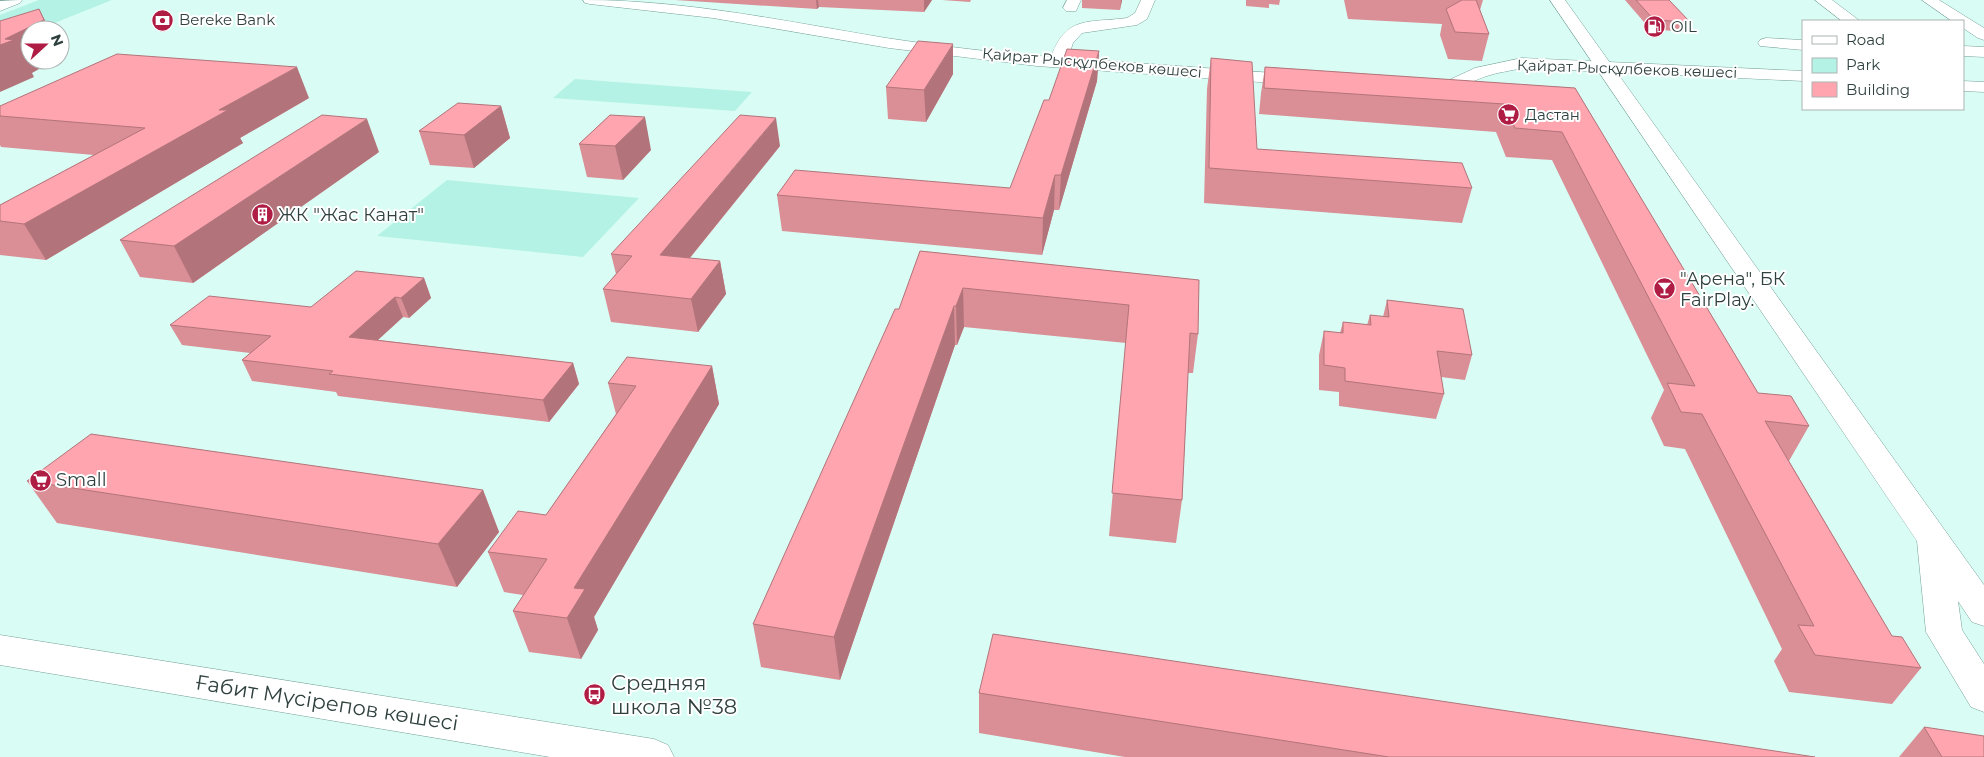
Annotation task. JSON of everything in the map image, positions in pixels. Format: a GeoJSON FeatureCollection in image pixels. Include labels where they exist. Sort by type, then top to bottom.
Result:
{"type":"FeatureCollection","features":[{"type":"Feature","properties":{"kind":"street"},"geometry":{"type":"LineString","coordinates":[[0,6],[15,0]]}},
{"type":"Feature","properties":{"kind":"street","name":"Қайрат Рысқұлбеков көшесі"},"geometry":{"type":"LineString","coordinates":[[590,0],[713,13],[890,43],[1058,62],[1315,81]]}},
{"type":"Feature","properties":{"kind":"street"},"geometry":{"type":"LineString","coordinates":[[1058,62],[1065,41],[1077,29],[1131,22],[1142,16],[1148,0]]}},
{"type":"Feature","properties":{"kind":"street"},"geometry":{"type":"LineString","coordinates":[[1557,0],[1984,612]]}},
{"type":"Feature","properties":{"kind":"street"},"geometry":{"type":"LineString","coordinates":[[1822,0],[1851,20]]}},
{"type":"Feature","properties":{"kind":"street"},"geometry":{"type":"LineString","coordinates":[[1929,0],[1961,20]]}},
{"type":"Feature","properties":{"kind":"street"},"geometry":{"type":"LineString","coordinates":[[1964,22],[1984,35]]}},
{"type":"Feature","properties":{"kind":"street"},"geometry":{"type":"LineString","coordinates":[[1766,43],[1802,45]]}},
{"type":"Feature","properties":{"kind":"street"},"geometry":{"type":"LineString","coordinates":[[1964,51],[1984,52]]}},
{"type":"Feature","properties":{"kind":"street","name":"Қайрат Рысқұлбеков көшесі"},"geometry":{"type":"LineString","coordinates":[[1416,88],[1451,86],[1481,72],[1522,63],[1802,76]]}},
{"type":"Feature","properties":{"kind":"street"},"geometry":{"type":"LineString","coordinates":[[1964,86],[1984,87]]}},
{"type":"Feature","properties":{"kind":"street"},"geometry":{"type":"LineString","coordinates":[[1933,538],[1944,632],[1984,696]]}},
{"type":"Feature","properties":{"kind":"street","name":"Ғабит Мүсірепов көшесі"},"geometry":{"type":"LineString","coordinates":[[0,650],[654,757]]}},
{"type":"Feature","properties":{"kind":"green space"},"geometry":{"type":"Polygon","coordinates":[[[39,0],[112,0],[62,20],[20,20],[20,35],[0,45],[0,15],[39,0]]]}},
{"type":"Feature","properties":{"kind":"green space"},"geometry":{"type":"Polygon","coordinates":[[[575,79],[752,92],[735,111],[553,98],[575,79]]]}},
{"type":"Feature","properties":{"kind":"green space"},"geometry":{"type":"Polygon","coordinates":[[[447,180],[639,198],[583,257],[377,236],[447,180]]]}},
{"type":"Feature","properties":{"kind":"building"},"geometry":{"type":"Polygon","coordinates":[[[1462,0],[1476,0],[1489,34],[1455,32],[1446,9],[1462,0]]]}},
{"type":"Feature","properties":{"kind":"building"},"geometry":{"type":"Polygon","coordinates":[[[1636,0],[1669,0],[1690,22],[1654,20],[1636,0]]]}},
{"type":"Feature","properties":{"kind":"building"},"geometry":{"type":"Polygon","coordinates":[[[39,9],[44,20],[20,20],[20,32],[5,39],[14,40],[0,45],[0,21],[39,9]]]}},
{"type":"Feature","properties":{"kind":"building"},"geometry":{"type":"Polygon","coordinates":[[[918,41],[953,44],[924,90],[886,87],[918,41]]]}},
{"type":"Feature","properties":{"kind":"building"},"geometry":{"type":"Polygon","coordinates":[[[1067,49],[1099,51],[1061,175],[1055,175],[1043,218],[777,195],[795,170],[1010,188],[1044,100],[1049,100],[1067,49]]]}},
{"type":"Feature","properties":{"kind":"building"},"geometry":{"type":"Polygon","coordinates":[[[117,54],[297,67],[219,110],[228,110],[24,224],[0,221],[0,205],[145,128],[0,116],[0,106],[117,54]]]}},
{"type":"Feature","properties":{"kind":"building"},"geometry":{"type":"Polygon","coordinates":[[[1211,58],[1252,62],[1257,149],[1462,163],[1472,188],[1209,168],[1211,58]]]}},
{"type":"Feature","properties":{"kind":"building"},"geometry":{"type":"Polygon","coordinates":[[[1265,67],[1575,88],[1758,393],[1791,396],[1809,426],[1765,421],[1892,636],[1902,637],[1921,668],[1815,655],[1798,625],[1814,626],[1702,414],[1681,412],[1667,383],[1695,386],[1562,132],[1515,128],[1504,104],[1264,88],[1265,67]]]}},
{"type":"Feature","properties":{"kind":"building"},"geometry":{"type":"Polygon","coordinates":[[[458,103],[501,106],[464,135],[419,131],[458,103]]]}},
{"type":"Feature","properties":{"kind":"building"},"geometry":{"type":"Polygon","coordinates":[[[322,115],[367,119],[174,246],[120,240],[322,115]]]}},
{"type":"Feature","properties":{"kind":"building"},"geometry":{"type":"Polygon","coordinates":[[[610,115],[645,117],[615,146],[579,144],[610,115]]]}},
{"type":"Feature","properties":{"kind":"building"},"geometry":{"type":"Polygon","coordinates":[[[740,115],[776,118],[660,255],[720,261],[691,299],[603,289],[632,256],[611,254],[740,115]]]}},
{"type":"Feature","properties":{"kind":"building"},"geometry":{"type":"Polygon","coordinates":[[[920,251],[1199,280],[1198,334],[1190,333],[1182,500],[1112,493],[1129,305],[963,288],[956,306],[954,306],[834,637],[753,624],[895,309],[899,309],[920,251]]]}},
{"type":"Feature","properties":{"kind":"building"},"geometry":{"type":"Polygon","coordinates":[[[356,271],[424,278],[401,298],[395,297],[349,337],[573,363],[543,400],[329,374],[333,371],[242,360],[271,336],[170,325],[209,296],[311,307],[356,271]]]}},
{"type":"Feature","properties":{"kind":"building"},"geometry":{"type":"Polygon","coordinates":[[[1387,300],[1463,309],[1472,355],[1437,351],[1444,394],[1345,381],[1345,368],[1324,365],[1324,331],[1343,333],[1343,322],[1371,325],[1370,315],[1389,317],[1387,300]]]}},
{"type":"Feature","properties":{"kind":"building"},"geometry":{"type":"Polygon","coordinates":[[[627,357],[712,366],[574,588],[585,589],[567,618],[513,611],[547,559],[488,552],[518,511],[546,515],[636,386],[608,383],[627,357]]]}},
{"type":"Feature","properties":{"kind":"building"},"geometry":{"type":"Polygon","coordinates":[[[91,434],[483,490],[438,544],[27,481],[91,434]]]}},
{"type":"Feature","properties":{"kind":"building"},"geometry":{"type":"Polygon","coordinates":[[[993,634],[1815,757],[1389,757],[979,693],[993,634]]]}},
{"type":"Feature","properties":{"kind":"building"},"geometry":{"type":"Polygon","coordinates":[[[1924,727],[1984,736],[1984,757],[1942,757],[1924,727]]]}},
{"type":"Feature","properties":{"kind":"place","name":"Bereke Bank"},"geometry":{"type":"Point","coordinates":[163,20]}},
{"type":"Feature","properties":{"kind":"place","name":"OIL"},"geometry":{"type":"Point","coordinates":[1655,27]}},
{"type":"Feature","properties":{"kind":"place","name":"Дастан"},"geometry":{"type":"Point","coordinates":[1509,115]}},
{"type":"Feature","properties":{"kind":"place","name":"ЖК \"Жас Канат\""},"geometry":{"type":"Point","coordinates":[262,215]}},
{"type":"Feature","properties":{"kind":"place","name":"\"Арена\", БК FairPlay."},"geometry":{"type":"Point","coordinates":[1664,289]}},
{"type":"Feature","properties":{"kind":"place","name":"Small"},"geometry":{"type":"Point","coordinates":[40,480]}},
{"type":"Feature","properties":{"kind":"place","name":"Средняя школа №38"},"geometry":{"type":"Point","coordinates":[595,695]}}]}
